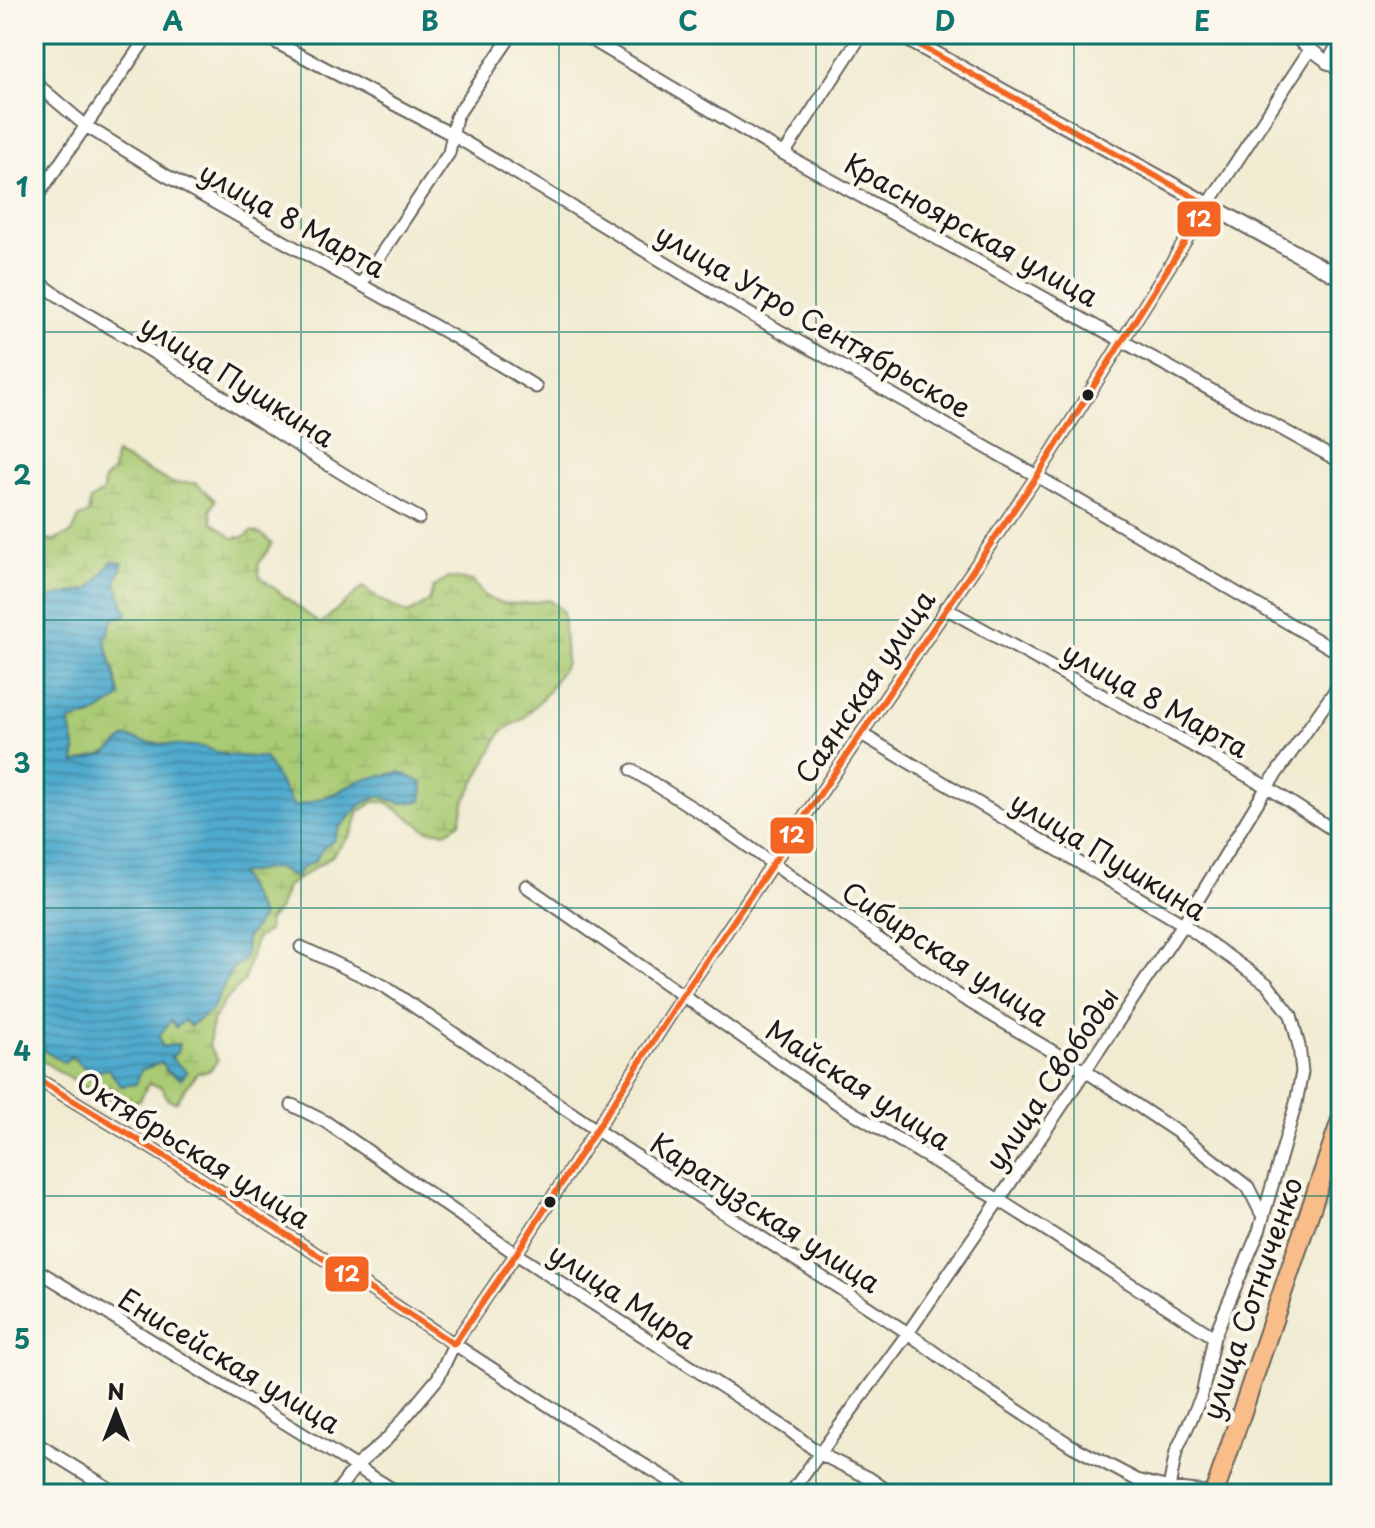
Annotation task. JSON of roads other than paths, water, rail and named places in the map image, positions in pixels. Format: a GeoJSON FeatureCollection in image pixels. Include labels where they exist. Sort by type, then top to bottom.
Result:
{"type":"FeatureCollection","features":[{"type":"Feature","properties":{"kind":"main road","name":"улица Сотниченко"},"geometry":{"type":"LineString","coordinates":[[1214,1493],[1341,1120]]}},
{"type":"Feature","properties":{"kind":"street"},"geometry":{"type":"LineString","coordinates":[[34,201],[149,34]]}},
{"type":"Feature","properties":{"kind":"street","name":"улица Утро Сентябрьское"},"geometry":{"type":"LineString","coordinates":[[260,34],[453,135],[748,313],[1037,476],[1341,654]]}},
{"type":"Feature","properties":{"kind":"street"},"geometry":{"type":"LineString","coordinates":[[361,284],[449,153],[456,117],[512,34]]}},
{"type":"Feature","properties":{"kind":"street","name":"Красноярская улица"},"geometry":{"type":"LineString","coordinates":[[582,34],[784,154],[1341,462]]}},
{"type":"Feature","properties":{"kind":"street"},"geometry":{"type":"LineString","coordinates":[[784,154],[862,34]]}},
{"type":"Feature","properties":{"kind":"street"},"geometry":{"type":"LineString","coordinates":[[899,34],[1341,278]]}},
{"type":"Feature","properties":{"kind":"street"},"geometry":{"type":"LineString","coordinates":[[1290,34],[1341,72]]}},
{"type":"Feature","properties":{"kind":"street"},"geometry":{"type":"LineString","coordinates":[[1327,63],[1341,39]]}},
{"type":"Feature","properties":{"kind":"street","name":"Саянская улица"},"geometry":{"type":"LineString","coordinates":[[335,1494],[356,1466],[387,1439],[438,1378],[454,1344],[516,1254],[683,995],[1037,476],[1309,51]]}},
{"type":"Feature","properties":{"kind":"street","name":"улица 8 Марта"},"geometry":{"type":"LineString","coordinates":[[34,82],[86,126],[167,176],[361,284],[536,387]]}},
{"type":"Feature","properties":{"kind":"street","name":"улица Пушкина"},"geometry":{"type":"LineString","coordinates":[[34,278],[349,480],[419,518]]}},
{"type":"Feature","properties":{"kind":"street","name":"улица 8 Марта"},"geometry":{"type":"LineString","coordinates":[[945,608],[1267,787],[1341,835]]}},
{"type":"Feature","properties":{"kind":"street","name":"улица Свободы"},"geometry":{"type":"LineString","coordinates":[[790,1494],[908,1333],[999,1200],[1183,924],[1267,787],[1341,682]]}},
{"type":"Feature","properties":{"kind":"street","name":"улица Пушкина"},"geometry":{"type":"LineString","coordinates":[[863,735],[1183,924],[1267,984],[1291,1015],[1302,1072],[1296,1103],[1259,1231],[1214,1337],[1202,1395],[1176,1452],[1169,1488]]}},
{"type":"Feature","properties":{"kind":"street","name":"Сибирская улица"},"geometry":{"type":"LineString","coordinates":[[632,770],[704,815],[956,994],[1084,1070],[1177,1132],[1248,1187],[1262,1215]]}},
{"type":"Feature","properties":{"kind":"street","name":"Майская улица"},"geometry":{"type":"LineString","coordinates":[[526,886],[837,1103],[999,1200],[1214,1337]]}},
{"type":"Feature","properties":{"kind":"street","name":"Каратузская улица"},"geometry":{"type":"LineString","coordinates":[[301,947],[384,986],[595,1129],[908,1333],[979,1385],[1072,1446],[1137,1480],[1169,1488],[1214,1493]]}},
{"type":"Feature","properties":{"kind":"street","name":"Октябрьская улица"},"geometry":{"type":"LineString","coordinates":[[34,1077],[186,1169],[454,1344],[692,1494]]}},
{"type":"Feature","properties":{"kind":"street","name":"улица Мира"},"geometry":{"type":"LineString","coordinates":[[292,1105],[326,1122],[516,1254],[789,1430],[820,1454],[869,1478],[892,1494]]}},
{"type":"Feature","properties":{"kind":"street","name":"Енисейская улица"},"geometry":{"type":"LineString","coordinates":[[34,1268],[400,1494]]}},
{"type":"Feature","properties":{"kind":"street"},"geometry":{"type":"LineString","coordinates":[[34,1442],[118,1494]]}},
{"type":"Feature","properties":{"kind":"water"},"geometry":{"type":"Polygon","coordinates":[[[112,561],[123,563],[116,582],[127,615],[113,619],[105,640],[121,697],[92,716],[69,721],[75,746],[75,763],[107,753],[126,737],[152,743],[203,747],[227,755],[265,758],[294,807],[331,795],[361,780],[400,772],[423,783],[422,801],[401,803],[379,796],[362,804],[339,828],[333,841],[322,849],[316,860],[302,868],[295,877],[275,868],[239,874],[262,917],[246,939],[245,958],[230,972],[213,1009],[190,1026],[184,1020],[176,1028],[171,1020],[159,1036],[162,1047],[179,1044],[178,1051],[171,1058],[187,1072],[181,1079],[166,1071],[162,1062],[141,1070],[136,1084],[121,1086],[108,1069],[90,1073],[71,1056],[65,1063],[44,1051],[41,1029],[34,1028],[34,626],[52,597],[90,589],[112,561]]]}}]}
